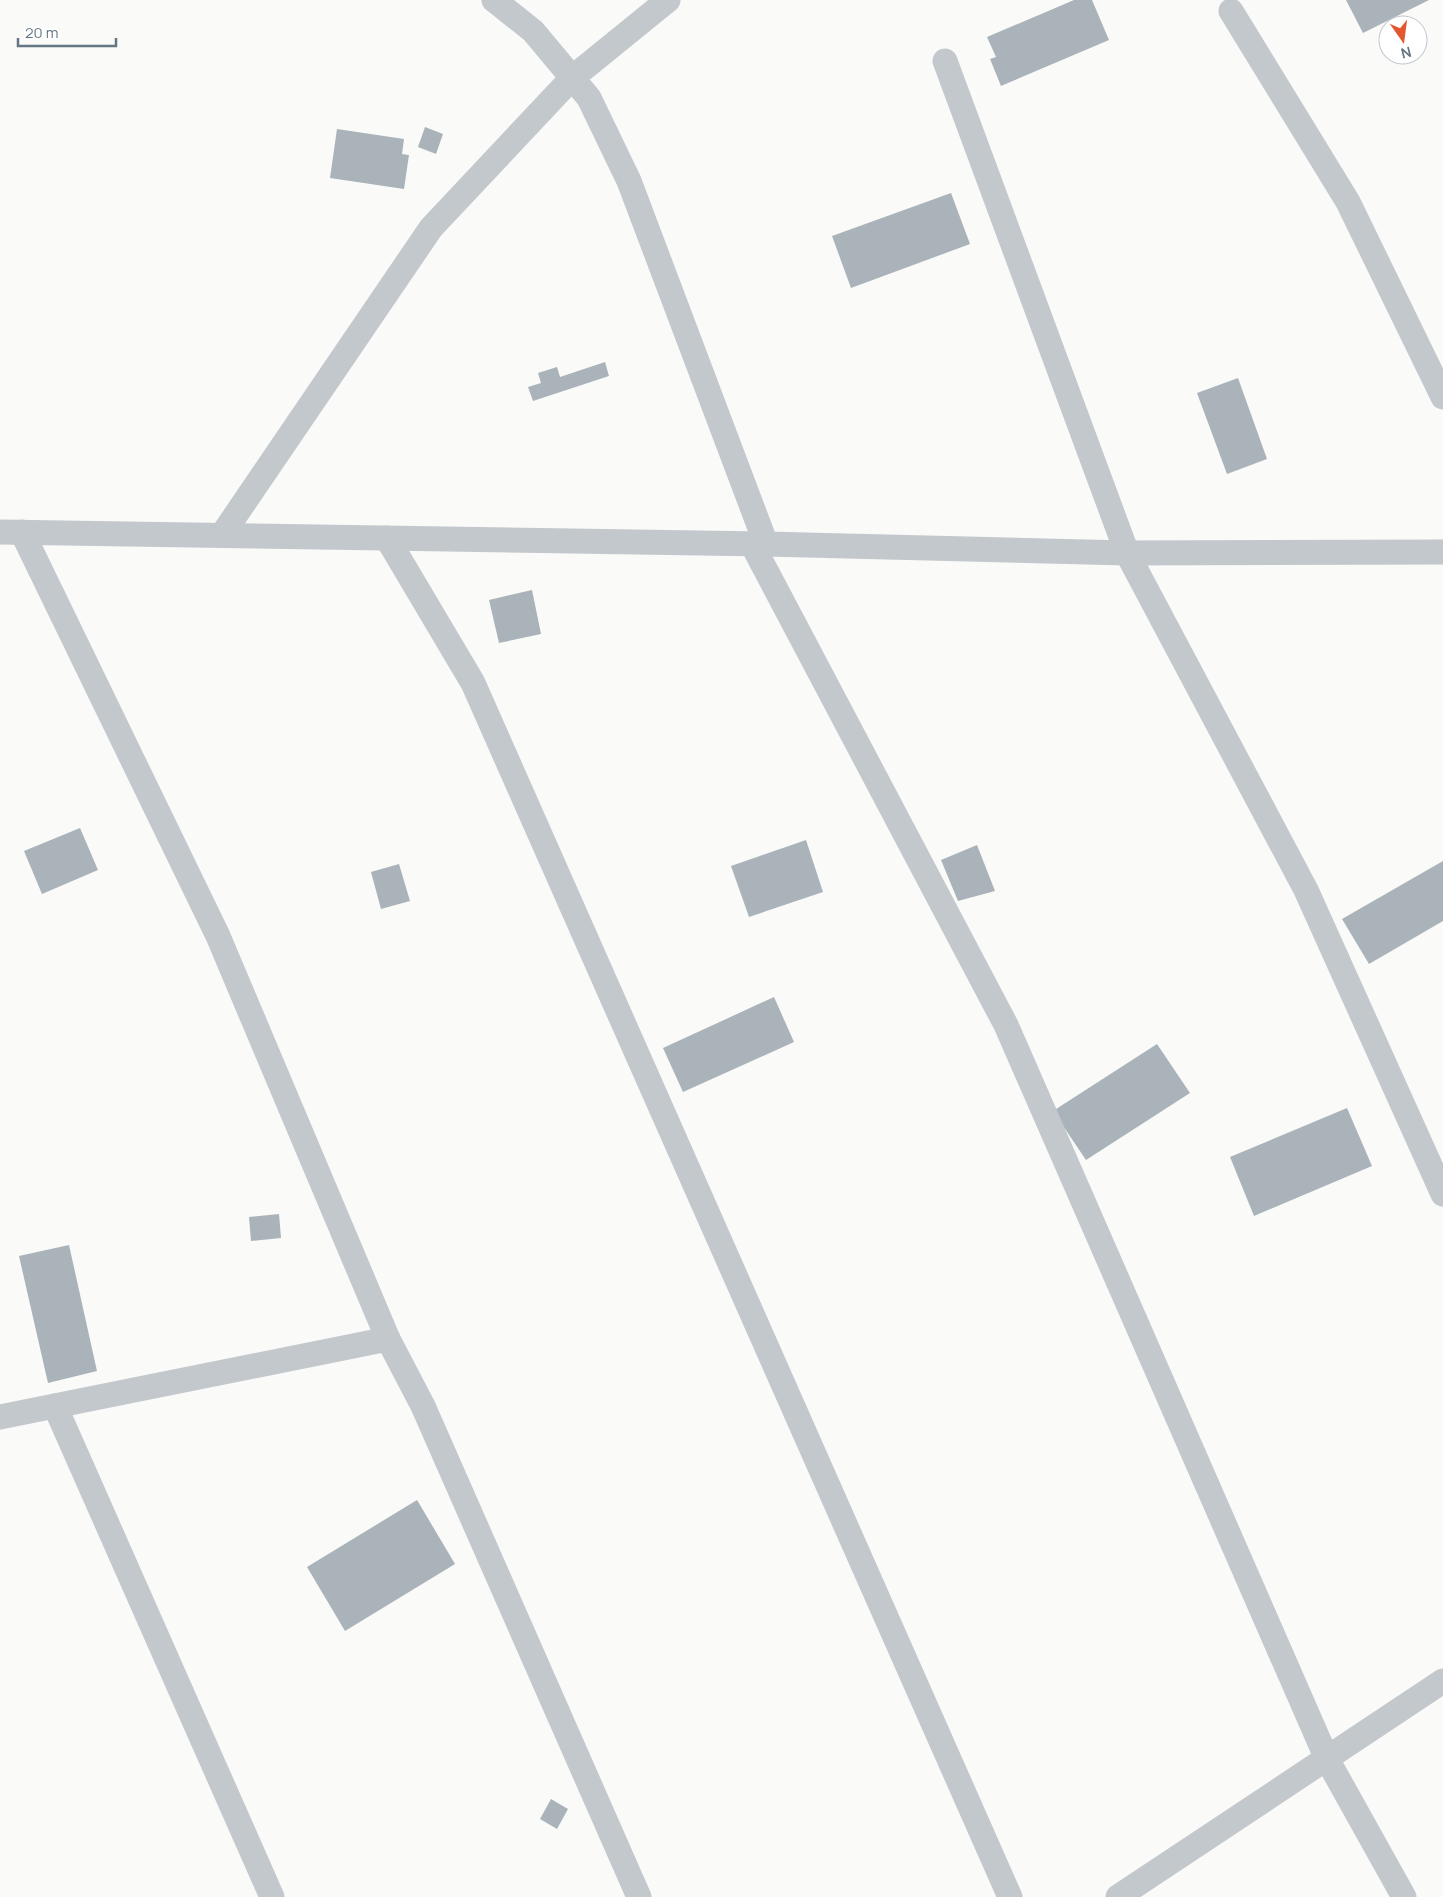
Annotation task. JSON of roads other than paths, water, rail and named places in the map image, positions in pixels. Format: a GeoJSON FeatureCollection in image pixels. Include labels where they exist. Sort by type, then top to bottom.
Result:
{"type":"FeatureCollection","features":[{"type":"Feature","properties":{"kind":"street"},"geometry":{"type":"LineString","coordinates":[[494,0],[533,31],[589,98],[629,181],[759,544],[1006,1024],[1327,1759],[1404,1897]]}},
{"type":"Feature","properties":{"kind":"street"},"geometry":{"type":"LineString","coordinates":[[222,535],[431,228],[572,78],[668,0]]}},
{"type":"Feature","properties":{"kind":"street"},"geometry":{"type":"LineString","coordinates":[[1231,11],[1348,202],[1443,397]]}},
{"type":"Feature","properties":{"kind":"street"},"geometry":{"type":"LineString","coordinates":[[945,60],[1126,553],[1306,890],[1443,1194]]}},
{"type":"Feature","properties":{"kind":"street"},"geometry":{"type":"LineString","coordinates":[[639,1897],[423,1406],[388,1339],[218,936],[11,532],[759,544],[1126,553],[1443,552]]}},
{"type":"Feature","properties":{"kind":"street"},"geometry":{"type":"LineString","coordinates":[[387,538],[473,683],[1010,1897]]}},
{"type":"Feature","properties":{"kind":"street"},"geometry":{"type":"LineString","coordinates":[[0,1417],[388,1339]]}},
{"type":"Feature","properties":{"kind":"street"},"geometry":{"type":"LineString","coordinates":[[55,1406],[272,1897]]}},
{"type":"Feature","properties":{"kind":"street"},"geometry":{"type":"LineString","coordinates":[[1118,1897],[1443,1680]]}}]}
